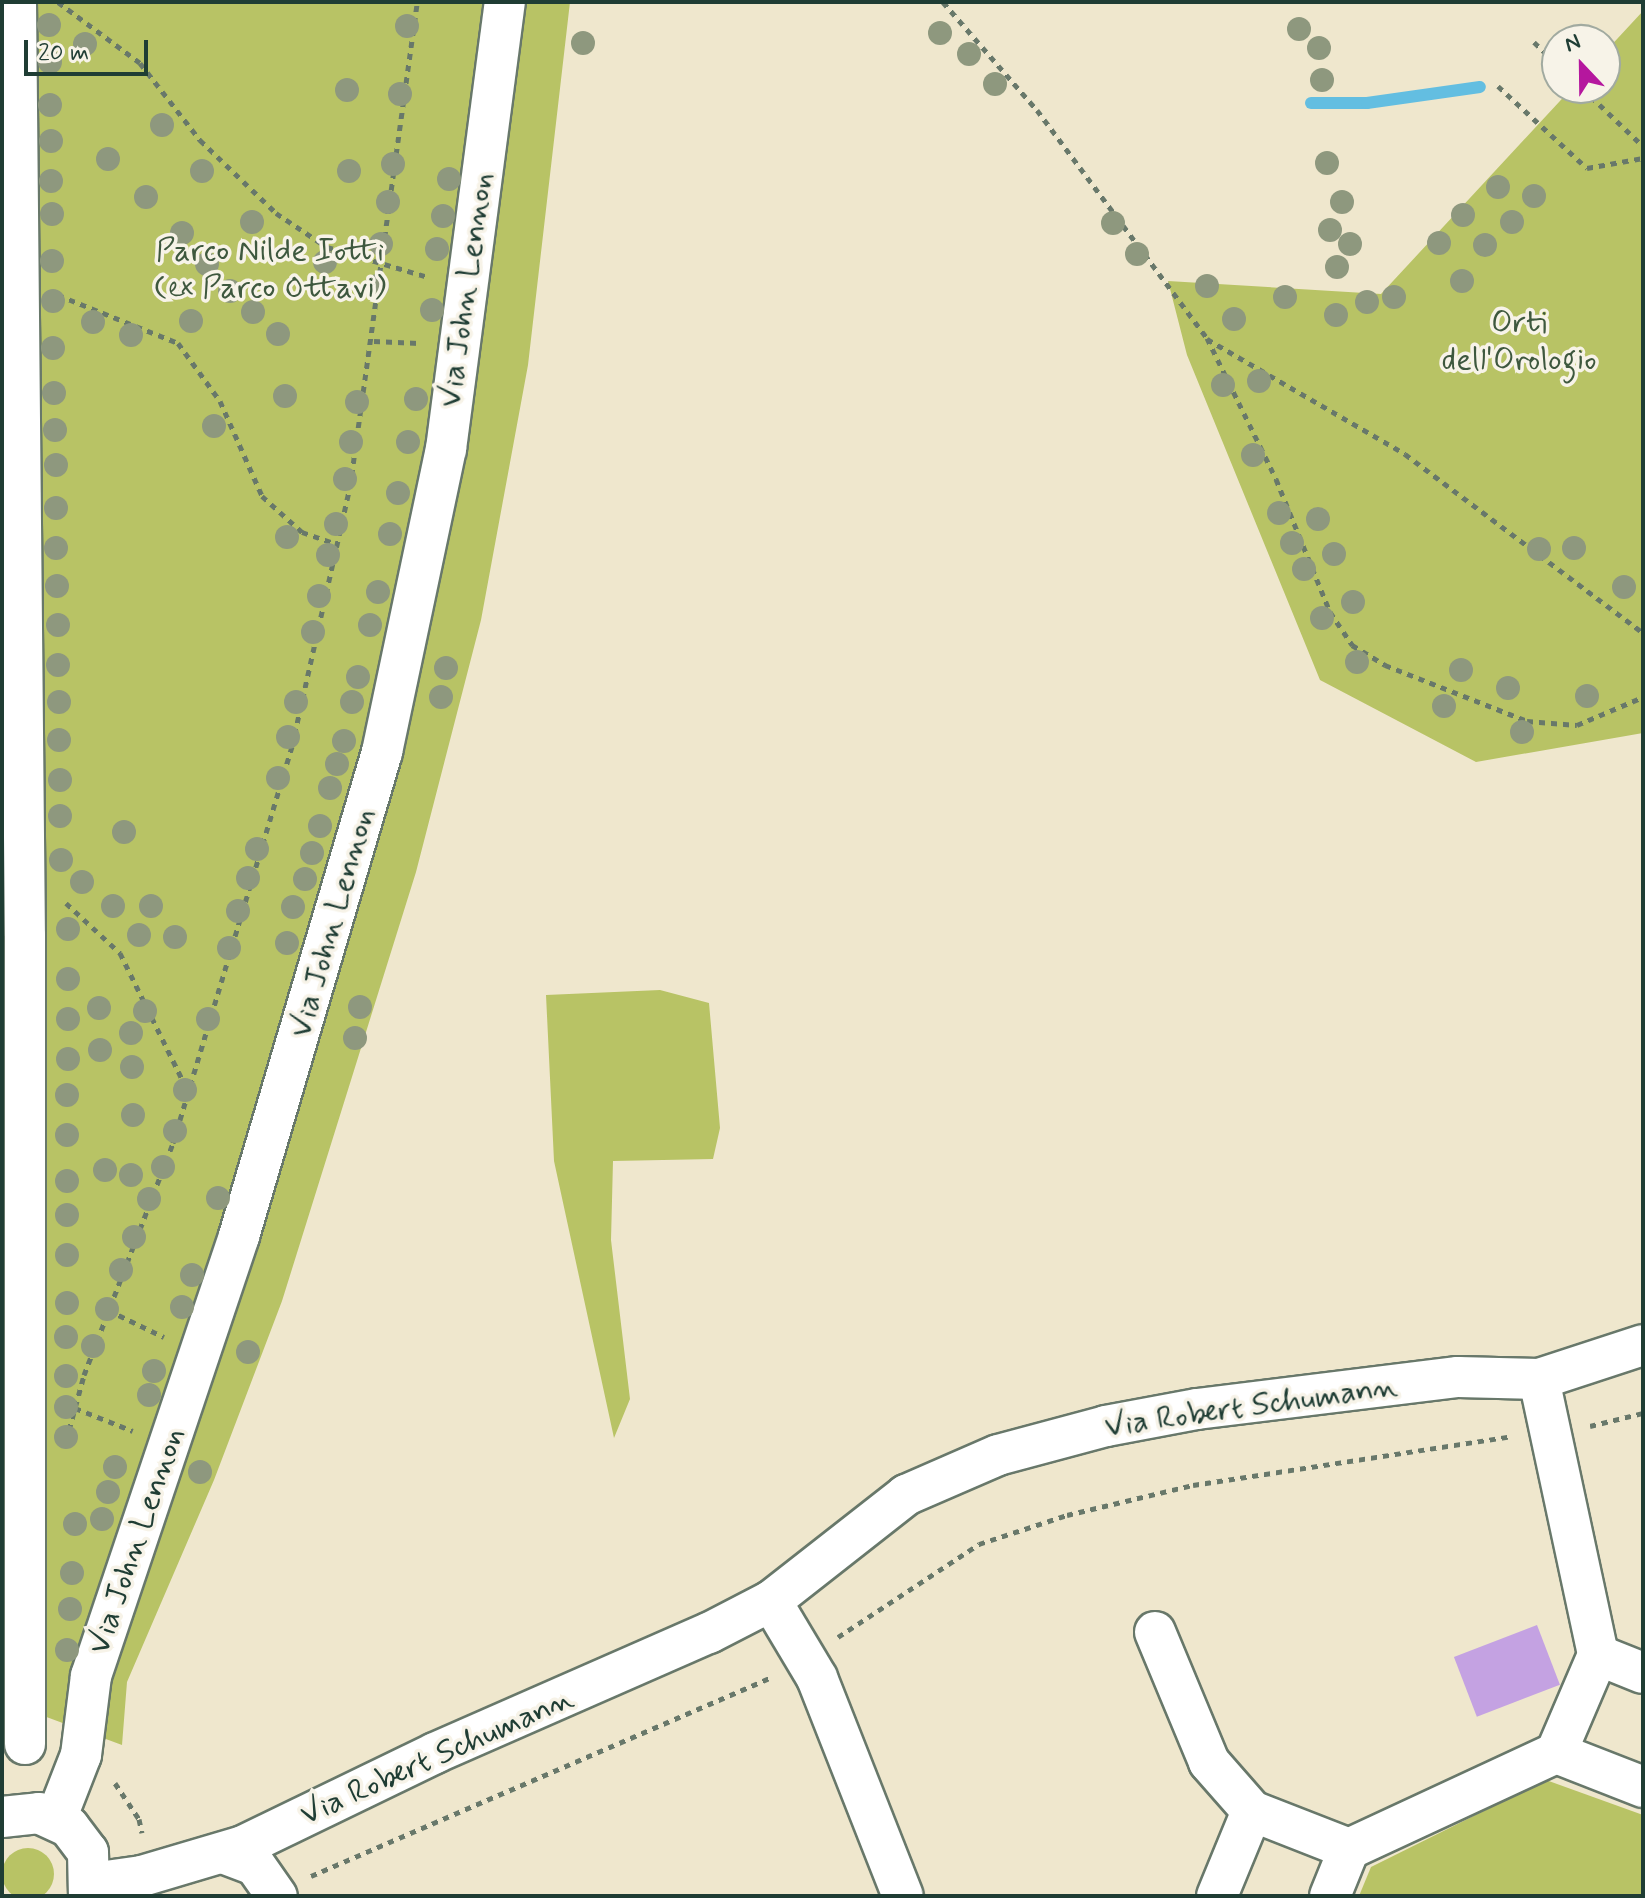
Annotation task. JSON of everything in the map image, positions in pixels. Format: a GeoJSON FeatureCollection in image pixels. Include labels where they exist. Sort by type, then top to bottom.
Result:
{"type":"FeatureCollection","features":[{"type":"Feature","properties":{"kind":"street"},"geometry":{"type":"LineString","coordinates":[[16,2],[23,871],[25,1744]]}},
{"type":"Feature","properties":{"kind":"street","name":"Via John Lennon"},"geometry":{"type":"LineString","coordinates":[[56,1819],[81,1755],[91,1676],[203,1347],[382,752],[429,546],[505,2]]}},
{"type":"Feature","properties":{"kind":"street","name":"Via Robert Schumann"},"geometry":{"type":"LineString","coordinates":[[91,1890],[223,1853],[771,1601],[906,1495],[998,1455],[1106,1426],[1197,1409],[1458,1377],[1539,1379],[1643,1345]]}},
{"type":"Feature","properties":{"kind":"street"},"geometry":{"type":"LineString","coordinates":[[1330,1896],[1349,1849],[1556,1753],[1598,1655],[1539,1379]]}},
{"type":"Feature","properties":{"kind":"street"},"geometry":{"type":"LineString","coordinates":[[771,1601],[806,1659],[903,1896]]}},
{"type":"Feature","properties":{"kind":"street"},"geometry":{"type":"LineString","coordinates":[[1155,1632],[1209,1762],[1252,1811],[1349,1849]]}},
{"type":"Feature","properties":{"kind":"street"},"geometry":{"type":"LineString","coordinates":[[1598,1655],[1643,1673]]}},
{"type":"Feature","properties":{"kind":"street"},"geometry":{"type":"LineString","coordinates":[[1556,1753],[1643,1787]]}},
{"type":"Feature","properties":{"kind":"street"},"geometry":{"type":"LineString","coordinates":[[1217,1896],[1252,1811]]}},
{"type":"Feature","properties":{"kind":"street"},"geometry":{"type":"LineString","coordinates":[[2,1817],[20,1812],[56,1819],[80,1839],[91,1890]]}},
{"type":"Feature","properties":{"kind":"street"},"geometry":{"type":"LineString","coordinates":[[223,1853],[255,1865],[276,1894]]}},
{"type":"Feature","properties":{"kind":"path"},"geometry":{"type":"LineString","coordinates":[[58,2],[140,63],[200,140],[276,213],[327,247],[383,265],[468,282]]}},
{"type":"Feature","properties":{"kind":"path"},"geometry":{"type":"LineString","coordinates":[[68,1433],[108,1310],[173,1143],[292,746],[337,544],[383,265],[417,2]]}},
{"type":"Feature","properties":{"kind":"path"},"geometry":{"type":"LineString","coordinates":[[943,2],[1037,110],[1207,338],[1276,479],[1330,612],[1361,653],[1527,721],[1577,725],[1643,697]]}},
{"type":"Feature","properties":{"kind":"path"},"geometry":{"type":"LineString","coordinates":[[1534,42],[1541,49]]}},
{"type":"Feature","properties":{"kind":"path"},"geometry":{"type":"LineString","coordinates":[[1498,86],[1587,168],[1643,158]]}},
{"type":"Feature","properties":{"kind":"path"},"geometry":{"type":"LineString","coordinates":[[1599,104],[1643,146]]}},
{"type":"Feature","properties":{"kind":"path"},"geometry":{"type":"LineString","coordinates":[[17,287],[121,317],[178,343],[220,401],[262,496],[302,532],[337,544]]}},
{"type":"Feature","properties":{"kind":"path"},"geometry":{"type":"LineString","coordinates":[[1207,338],[1405,454],[1643,633]]}},
{"type":"Feature","properties":{"kind":"path"},"geometry":{"type":"LineString","coordinates":[[23,871],[120,953],[187,1090]]}},
{"type":"Feature","properties":{"kind":"path"},"geometry":{"type":"LineString","coordinates":[[108,1310],[137,1327],[203,1347]]}},
{"type":"Feature","properties":{"kind":"path"},"geometry":{"type":"LineString","coordinates":[[75,1408],[171,1444]]}},
{"type":"Feature","properties":{"kind":"path"},"geometry":{"type":"LineString","coordinates":[[276,1894],[757,1686],[806,1659],[979,1544],[1067,1515],[1193,1485],[1549,1431],[1643,1413]]}},
{"type":"Feature","properties":{"kind":"path"},"geometry":{"type":"LineString","coordinates":[[81,1755],[107,1773],[139,1819],[142,1876]]}},
{"type":"Feature","properties":{"kind":"green space","name":"Parco Nilde Iotti (ex Parco Ottavi)"},"geometry":{"type":"Polygon","coordinates":[[[2,2],[570,2],[528,365],[481,620],[416,872],[282,1301],[214,1480],[127,1682],[122,1745],[6,1702],[2,1692],[2,2]]]}},
{"type":"Feature","properties":{"kind":"green space","name":"Orti dell'Orologio"},"geometry":{"type":"Polygon","coordinates":[[[1643,11],[1643,733],[1476,762],[1320,680],[1187,355],[1168,281],[1381,294],[1557,104],[1621,104],[1621,35],[1643,11]]]}},
{"type":"Feature","properties":{"kind":"green space"},"geometry":{"type":"Polygon","coordinates":[[[660,990],[709,1003],[720,1128],[713,1159],[613,1161],[611,1240],[630,1399],[614,1438],[554,1161],[546,995],[660,990]]]}},
{"type":"Feature","properties":{"kind":"green space"},"geometry":{"type":"Polygon","coordinates":[[[1546,1780],[1643,1815],[1643,1896],[1359,1896],[1371,1867],[1546,1780]]]}},
{"type":"Feature","properties":{"kind":"green space"},"geometry":{"type":"Polygon","coordinates":[[[28,1848],[46,1856],[54,1874],[46,1892],[28,1900],[10,1892],[2,1874],[10,1856],[28,1848]]]}},
{"type":"Feature","properties":{"kind":"building"},"geometry":{"type":"Polygon","coordinates":[[[1537,1625],[1560,1685],[1477,1717],[1454,1657],[1537,1625]]]}},
{"type":"Feature","properties":{"kind":"waterway"},"geometry":{"type":"LineString","coordinates":[[1311,103],[1367,103],[1480,87]]}}]}
